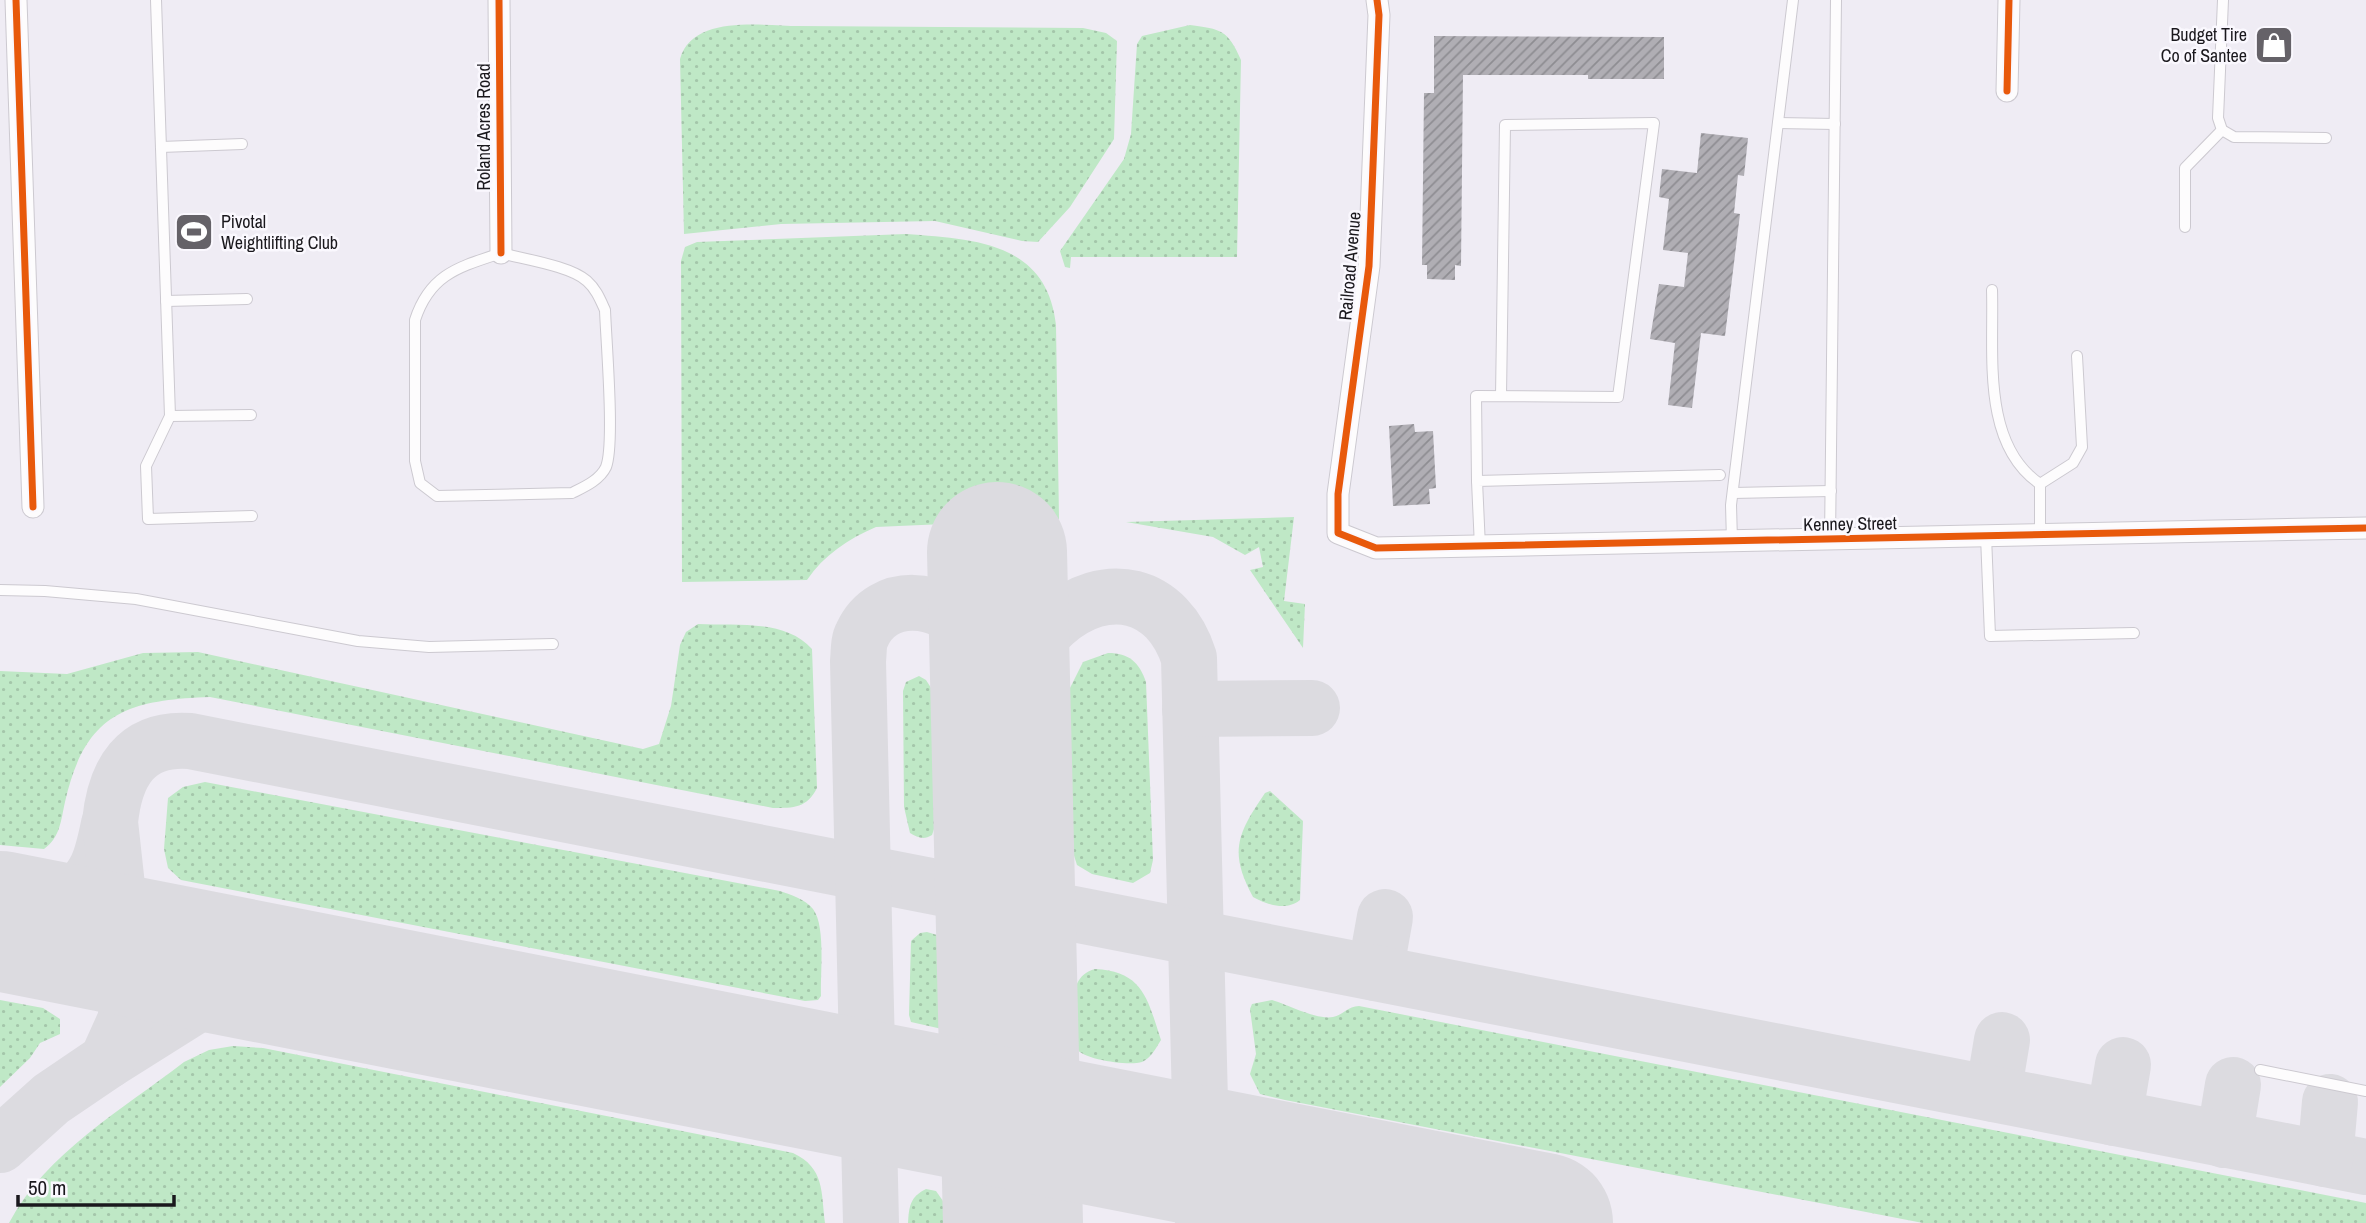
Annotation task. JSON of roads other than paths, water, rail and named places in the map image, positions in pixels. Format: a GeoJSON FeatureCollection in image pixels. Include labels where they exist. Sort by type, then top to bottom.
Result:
{"type":"FeatureCollection","features":[{"type":"Feature","properties":{"kind":"street"},"geometry":{"type":"LineString","coordinates":[[16,0],[33,507]]}},
{"type":"Feature","properties":{"kind":"street","name":"Roland Acres Road"},"geometry":{"type":"LineString","coordinates":[[499,0],[501,253]]}},
{"type":"Feature","properties":{"kind":"street","name":"Railroad Avenue"},"geometry":{"type":"LineString","coordinates":[[1338,533],[1338,495],[1368,266],[1379,15],[1377,0]]}},
{"type":"Feature","properties":{"kind":"street"},"geometry":{"type":"LineString","coordinates":[[2007,91],[2009,0]]}},
{"type":"Feature","properties":{"kind":"street","name":"Kenney Street"},"geometry":{"type":"LineString","coordinates":[[1338,533],[1376,548],[2366,528]]}},
{"type":"Feature","properties":{"kind":"lane"},"geometry":{"type":"LineString","coordinates":[[156,0],[170,416],[146,466],[148,519],[252,516]]}},
{"type":"Feature","properties":{"kind":"lane"},"geometry":{"type":"LineString","coordinates":[[1732,541],[1733,493],[1793,0]]}},
{"type":"Feature","properties":{"kind":"lane"},"geometry":{"type":"LineString","coordinates":[[1830,540],[1836,0]]}},
{"type":"Feature","properties":{"kind":"lane"},"geometry":{"type":"LineString","coordinates":[[2223,0],[2218,118],[2222,130],[2234,137],[2326,138]]}},
{"type":"Feature","properties":{"kind":"lane"},"geometry":{"type":"LineString","coordinates":[[1480,547],[1476,396],[1618,397],[1654,123],[1505,125],[1501,396]]}},
{"type":"Feature","properties":{"kind":"lane"},"geometry":{"type":"LineString","coordinates":[[1778,123],[1835,124]]}},
{"type":"Feature","properties":{"kind":"lane"},"geometry":{"type":"LineString","coordinates":[[2185,227],[2185,168],[2222,130]]}},
{"type":"Feature","properties":{"kind":"lane"},"geometry":{"type":"LineString","coordinates":[[161,147],[242,144]]}},
{"type":"Feature","properties":{"kind":"lane"},"geometry":{"type":"LineString","coordinates":[[501,253],[568,271],[586,279],[597,293],[605,310],[609,442],[606,467],[591,484],[572,493],[437,496],[420,482],[415,461],[415,320],[422,299],[437,280],[467,265],[501,253]]}},
{"type":"Feature","properties":{"kind":"lane"},"geometry":{"type":"LineString","coordinates":[[1992,290],[1996,418],[2023,472],[2040,484]]}},
{"type":"Feature","properties":{"kind":"lane"},"geometry":{"type":"LineString","coordinates":[[166,301],[247,299]]}},
{"type":"Feature","properties":{"kind":"lane"},"geometry":{"type":"LineString","coordinates":[[2040,484],[2073,463],[2082,447],[2077,356]]}},
{"type":"Feature","properties":{"kind":"lane"},"geometry":{"type":"LineString","coordinates":[[170,416],[251,415]]}},
{"type":"Feature","properties":{"kind":"lane"},"geometry":{"type":"LineString","coordinates":[[1477,481],[1720,475]]}},
{"type":"Feature","properties":{"kind":"lane"},"geometry":{"type":"LineString","coordinates":[[2040,484],[2040,536]]}},
{"type":"Feature","properties":{"kind":"lane"},"geometry":{"type":"LineString","coordinates":[[1733,493],[1831,491]]}},
{"type":"Feature","properties":{"kind":"lane"},"geometry":{"type":"LineString","coordinates":[[1986,536],[1990,636],[2134,633]]}},
{"type":"Feature","properties":{"kind":"lane"},"geometry":{"type":"LineString","coordinates":[[0,590],[136,599],[358,641],[429,647],[552,644]]}},
{"type":"Feature","properties":{"kind":"lane"},"geometry":{"type":"LineString","coordinates":[[2260,1070],[2366,1091]]}},
{"type":"Feature","properties":{"kind":"place","name":"Budget Tire Co of Santee"},"geometry":{"type":"Point","coordinates":[2274,45]}},
{"type":"Feature","properties":{"kind":"place","name":"Pivotal Weightlifting Club"},"geometry":{"type":"Point","coordinates":[194,232]}}]}
